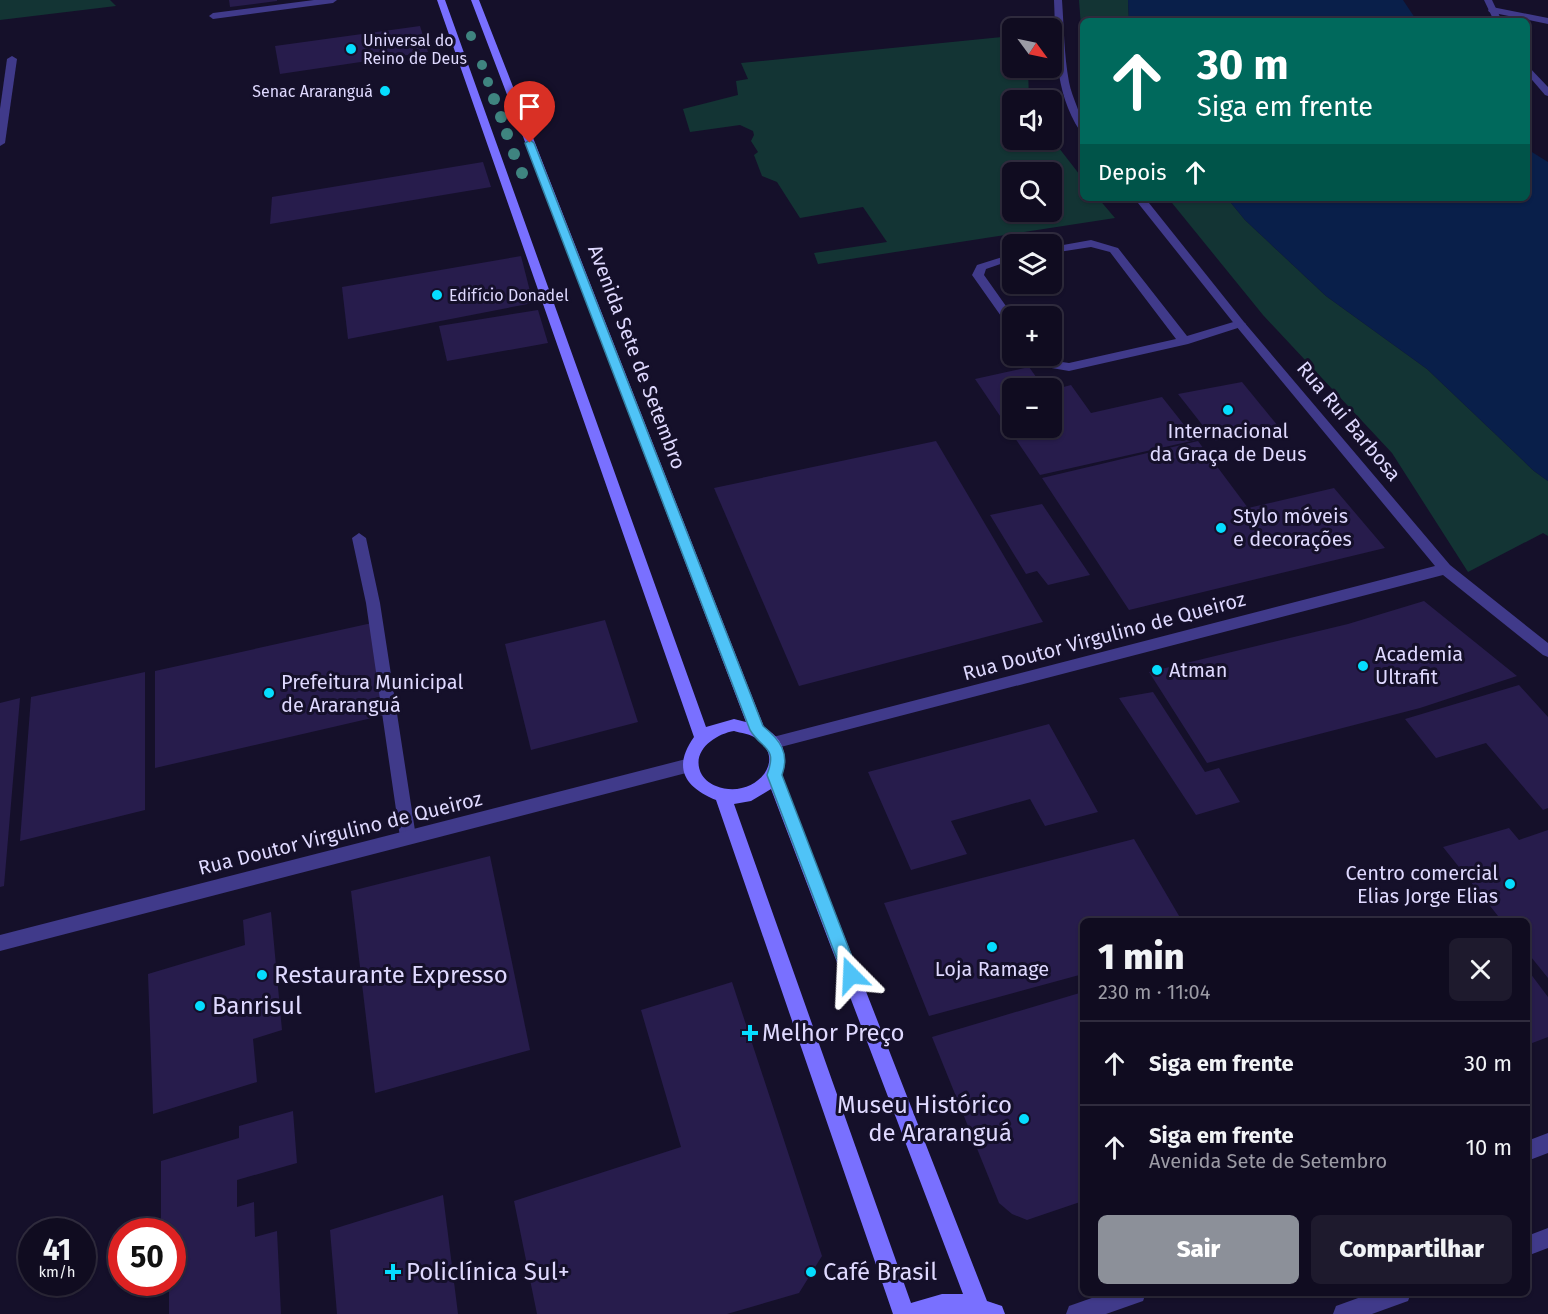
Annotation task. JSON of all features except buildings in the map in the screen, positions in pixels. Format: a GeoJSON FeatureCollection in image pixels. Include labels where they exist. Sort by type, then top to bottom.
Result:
{"type":"FeatureCollection","features":[{"type":"Feature","properties":{"kind":"main road"},"geometry":{"type":"LineString","coordinates":[[441,0],[702,738]]}},
{"type":"Feature","properties":{"kind":"main road","name":"Avenida Sete de Setembro"},"geometry":{"type":"LineString","coordinates":[[475,0],[758,730]]}},
{"type":"Feature","properties":{"kind":"main road"},"geometry":{"type":"LineString","coordinates":[[734,725],[758,730],[773,743],[778,764],[774,775],[766,785],[753,794],[738,797],[710,792],[700,785],[690,765],[691,754],[702,738],[711,731],[734,725]]}},
{"type":"Feature","properties":{"kind":"main road"},"geometry":{"type":"LineString","coordinates":[[774,775],[986,1311]]}},
{"type":"Feature","properties":{"kind":"main road"},"geometry":{"type":"LineString","coordinates":[[723,796],[903,1314]]}},
{"type":"Feature","properties":{"kind":"main road"},"geometry":{"type":"LineString","coordinates":[[911,1314],[927,1305],[952,1302],[986,1311]]}},
{"type":"Feature","properties":{"kind":"street"},"geometry":{"type":"LineString","coordinates":[[213,16],[333,0]]}},
{"type":"Feature","properties":{"kind":"street"},"geometry":{"type":"LineString","coordinates":[[1058,0],[1064,79],[1069,102],[1080,123]]}},
{"type":"Feature","properties":{"kind":"street"},"geometry":{"type":"LineString","coordinates":[[1488,0],[1496,18]]}},
{"type":"Feature","properties":{"kind":"street"},"geometry":{"type":"LineString","coordinates":[[1492,10],[1548,21]]}},
{"type":"Feature","properties":{"kind":"street"},"geometry":{"type":"LineString","coordinates":[[0,143],[12,59]]}},
{"type":"Feature","properties":{"kind":"street"},"geometry":{"type":"LineString","coordinates":[[1530,72],[1548,93]]}},
{"type":"Feature","properties":{"kind":"street","name":"Rua Rui Barbosa"},"geometry":{"type":"LineString","coordinates":[[1141,201],[1240,324],[1445,569],[1548,651]]}},
{"type":"Feature","properties":{"kind":"street"},"geometry":{"type":"LineString","coordinates":[[1062,248],[1089,243],[1103,244],[1114,250],[1184,341]]}},
{"type":"Feature","properties":{"kind":"street"},"geometry":{"type":"LineString","coordinates":[[1002,260],[981,267],[978,275],[1002,310]]}},
{"type":"Feature","properties":{"kind":"street"},"geometry":{"type":"LineString","coordinates":[[1062,366],[1070,367],[1184,341],[1240,324]]}},
{"type":"Feature","properties":{"kind":"street"},"geometry":{"type":"LineString","coordinates":[[359,538],[373,603],[408,837]]}},
{"type":"Feature","properties":{"kind":"street","name":"Rua Doutor Virgulino de Queiroz"},"geometry":{"type":"LineString","coordinates":[[773,743],[1445,569]]}},
{"type":"Feature","properties":{"kind":"street","name":"Rua Doutor Virgulino de Queiroz"},"geometry":{"type":"LineString","coordinates":[[0,943],[690,765]]}},
{"type":"Feature","properties":{"kind":"street"},"geometry":{"type":"LineString","coordinates":[[1530,1150],[1548,1143]]}},
{"type":"Feature","properties":{"kind":"street"},"geometry":{"type":"LineString","coordinates":[[1530,1245],[1548,1238]]}},
{"type":"Feature","properties":{"kind":"street"},"geometry":{"type":"LineString","coordinates":[[1077,1314],[1127,1296]]}},
{"type":"Feature","properties":{"kind":"street"},"geometry":{"type":"LineString","coordinates":[[1344,1314],[1392,1296]]}},
{"type":"Feature","properties":{"kind":"green space"},"geometry":{"type":"Polygon","coordinates":[[[0,0],[110,0],[116,6],[0,20],[0,0]]]}},
{"type":"Feature","properties":{"kind":"green space"},"geometry":{"type":"Polygon","coordinates":[[[1079,0],[1128,0],[1129,18],[1080,18],[1079,0]]]}},
{"type":"Feature","properties":{"kind":"green space"},"geometry":{"type":"Polygon","coordinates":[[[1002,37],[1002,78],[1028,78],[1029,90],[1002,90],[1002,150],[1061,150],[1080,175],[1080,201],[1101,201],[1115,218],[818,264],[814,253],[887,242],[863,207],[800,218],[777,182],[762,176],[754,155],[758,152],[751,141],[753,131],[740,125],[690,132],[683,109],[738,95],[736,81],[748,79],[741,63],[1002,37]]]}},
{"type":"Feature","properties":{"kind":"green space"},"geometry":{"type":"Polygon","coordinates":[[[1170,201],[1229,201],[1245,220],[1326,296],[1427,369],[1534,471],[1548,481],[1548,536],[1543,533],[1468,572],[1392,453],[1263,315],[1170,201]]]}},
{"type":"Feature","properties":{"kind":"water"},"geometry":{"type":"Polygon","coordinates":[[[1128,0],[1403,0],[1415,18],[1129,18],[1128,0]]]}},
{"type":"Feature","properties":{"kind":"water"},"geometry":{"type":"Polygon","coordinates":[[[1530,151],[1548,162],[1548,481],[1534,471],[1427,369],[1326,296],[1245,220],[1229,201],[1530,201],[1530,151]]]}},
{"type":"Feature","properties":{"kind":"place","name":"Universal do Reino de Deus"},"geometry":{"type":"Point","coordinates":[351,49]}},
{"type":"Feature","properties":{"kind":"place","name":"Senac Araranguá"},"geometry":{"type":"Point","coordinates":[385,91]}},
{"type":"Feature","properties":{"kind":"place","name":"Edifício Donadel"},"geometry":{"type":"Point","coordinates":[437,295]}},
{"type":"Feature","properties":{"kind":"place","name":"Internacional da Graça de Deus"},"geometry":{"type":"Point","coordinates":[1228,410]}},
{"type":"Feature","properties":{"kind":"place","name":"Stylo móveis e decorações"},"geometry":{"type":"Point","coordinates":[1221,528]}},
{"type":"Feature","properties":{"kind":"place","name":"Academia Ultrafit"},"geometry":{"type":"Point","coordinates":[1363,666]}},
{"type":"Feature","properties":{"kind":"place","name":"Atman"},"geometry":{"type":"Point","coordinates":[1157,670]}},
{"type":"Feature","properties":{"kind":"place","name":"Prefeitura Municipal de Araranguá"},"geometry":{"type":"Point","coordinates":[269,693]}},
{"type":"Feature","properties":{"kind":"place","name":"Centro comercial Elias Jorge Elias"},"geometry":{"type":"Point","coordinates":[1510,884]}},
{"type":"Feature","properties":{"kind":"place","name":"Loja Ramage"},"geometry":{"type":"Point","coordinates":[992,947]}},
{"type":"Feature","properties":{"kind":"place","name":"Restaurante Expresso"},"geometry":{"type":"Point","coordinates":[262,975]}},
{"type":"Feature","properties":{"kind":"place","name":"Banrisul"},"geometry":{"type":"Point","coordinates":[200,1006]}},
{"type":"Feature","properties":{"kind":"place","name":"Melhor Preço"},"geometry":{"type":"Point","coordinates":[750,1033]}},
{"type":"Feature","properties":{"kind":"place","name":"Museu Histórico de Araranguá"},"geometry":{"type":"Point","coordinates":[1024,1119]}},
{"type":"Feature","properties":{"kind":"place","name":"Policlínica Sul+"},"geometry":{"type":"Point","coordinates":[393,1272]}},
{"type":"Feature","properties":{"kind":"place","name":"Café Brasil"},"geometry":{"type":"Point","coordinates":[811,1272]}},
{"type":"Feature","properties":{"kind":"route"},"geometry":{"type":"LineString","coordinates":[[530,143],[758,730],[773,743],[777,753],[778,764],[774,775],[851,975]]}}]}
